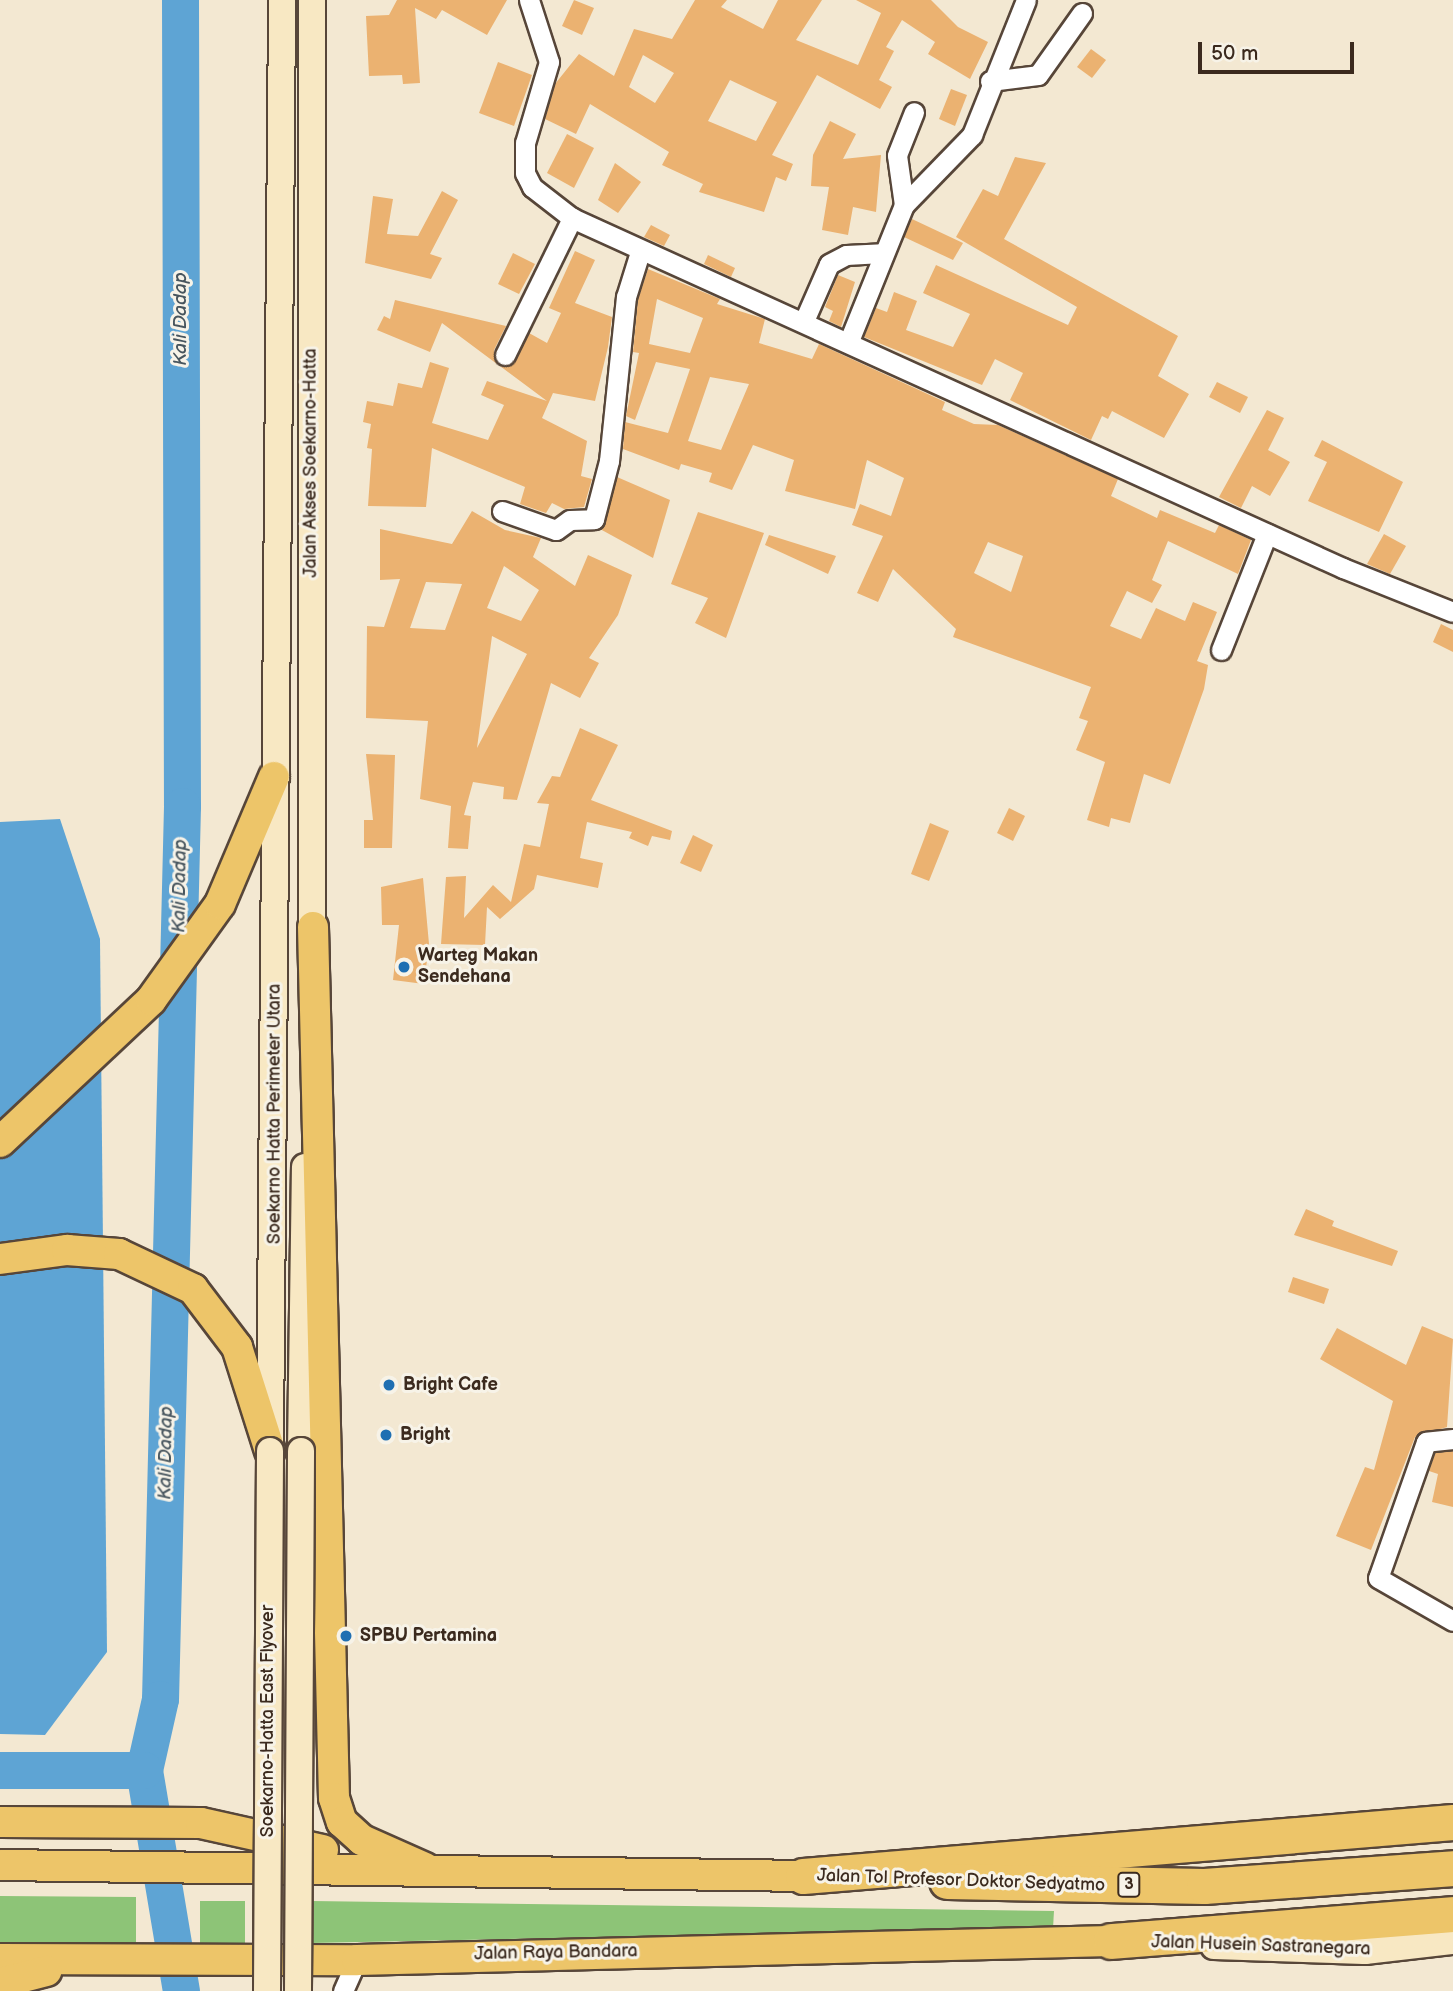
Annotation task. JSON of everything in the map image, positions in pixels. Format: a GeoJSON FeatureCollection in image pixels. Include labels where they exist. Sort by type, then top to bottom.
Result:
{"type":"FeatureCollection","features":[{"type":"Feature","properties":{"kind":"highway"},"geometry":{"type":"LineString","coordinates":[[803,1876],[1453,1822]]}},
{"type":"Feature","properties":{"kind":"highway","name":"Jalan Tol Profesor Doktor Sedyatmo"},"geometry":{"type":"LineString","coordinates":[[803,1876],[1204,1886],[1453,1868]]}},
{"type":"Feature","properties":{"kind":"highway"},"geometry":{"type":"LineString","coordinates":[[1111,1941],[1453,1914]]}},
{"type":"Feature","properties":{"kind":"main road","name":"Jalan Akses Soekarno-Hatta"},"geometry":{"type":"LineString","coordinates":[[274,777],[282,0]]}},
{"type":"Feature","properties":{"kind":"main road","name":"Jalan Akses Soekarno-Hatta"},"geometry":{"type":"LineString","coordinates":[[301,1451],[313,927],[312,0]]}},
{"type":"Feature","properties":{"kind":"main road"},"geometry":{"type":"LineString","coordinates":[[0,1142],[151,1000],[220,904],[274,777]]}},
{"type":"Feature","properties":{"kind":"main road","name":"Soekarno Hatta Perimeter Utara"},"geometry":{"type":"LineString","coordinates":[[270,1451],[277,1148],[274,777]]}},
{"type":"Feature","properties":{"kind":"main road"},"geometry":{"type":"LineString","coordinates":[[313,927],[334,1798],[342,1822],[362,1840],[425,1868]]}},
{"type":"Feature","properties":{"kind":"main road"},"geometry":{"type":"LineString","coordinates":[[0,1259],[67,1250],[118,1254],[193,1289],[237,1347],[270,1451]]}},
{"type":"Feature","properties":{"kind":"main road","name":"Soekarno-Hatta East Flyover"},"geometry":{"type":"LineString","coordinates":[[267,1991],[270,1451]]}},
{"type":"Feature","properties":{"kind":"main road","name":"Soekarno-Hatta East Flyover"},"geometry":{"type":"LineString","coordinates":[[298,1991],[301,1451]]}},
{"type":"Feature","properties":{"kind":"main road"},"geometry":{"type":"LineString","coordinates":[[0,1822],[201,1823],[330,1852],[365,1867]]}},
{"type":"Feature","properties":{"kind":"main road"},"geometry":{"type":"LineString","coordinates":[[0,1865],[221,1865],[803,1876]]}},
{"type":"Feature","properties":{"kind":"main road","name":"Jalan Husein Sastranegara"},"geometry":{"type":"LineString","coordinates":[[1111,1941],[1365,1951],[1453,1941]]}},
{"type":"Feature","properties":{"kind":"main road","name":"Jalan Raya Bandara"},"geometry":{"type":"LineString","coordinates":[[0,1959],[357,1960],[1111,1941]]}},
{"type":"Feature","properties":{"kind":"main road"},"geometry":{"type":"LineString","coordinates":[[0,1983],[94,1960]]}},
{"type":"Feature","properties":{"kind":"street"},"geometry":{"type":"LineString","coordinates":[[529,0],[549,62],[524,143],[525,173],[532,187],[572,218],[640,252],[849,341],[1267,534],[1453,612]]}},
{"type":"Feature","properties":{"kind":"street"},"geometry":{"type":"LineString","coordinates":[[849,341],[882,253],[905,205],[972,135],[990,81],[1026,0]]}},
{"type":"Feature","properties":{"kind":"street"},"geometry":{"type":"LineString","coordinates":[[990,81],[1038,75],[1082,13]]}},
{"type":"Feature","properties":{"kind":"street"},"geometry":{"type":"LineString","coordinates":[[905,205],[897,155],[914,112]]}},
{"type":"Feature","properties":{"kind":"street"},"geometry":{"type":"LineString","coordinates":[[505,355],[572,218]]}},
{"type":"Feature","properties":{"kind":"street"},"geometry":{"type":"LineString","coordinates":[[502,511],[556,530],[570,520],[594,519],[609,461],[626,297],[640,252]]}},
{"type":"Feature","properties":{"kind":"street"},"geometry":{"type":"LineString","coordinates":[[804,321],[829,264],[846,255],[882,253]]}},
{"type":"Feature","properties":{"kind":"street"},"geometry":{"type":"LineString","coordinates":[[1221,650],[1267,534]]}},
{"type":"Feature","properties":{"kind":"street"},"geometry":{"type":"LineString","coordinates":[[1453,1439],[1426,1442],[1378,1578],[1453,1621]]}},
{"type":"Feature","properties":{"kind":"street"},"geometry":{"type":"LineString","coordinates":[[343,1991],[357,1960]]}},
{"type":"Feature","properties":{"kind":"green space"},"geometry":{"type":"Polygon","coordinates":[[[0,1896],[136,1897],[136,1946],[0,1945],[0,1896]]]}},
{"type":"Feature","properties":{"kind":"green space"},"geometry":{"type":"Polygon","coordinates":[[[200,1901],[245,1901],[245,1943],[200,1944],[200,1901]]]}},
{"type":"Feature","properties":{"kind":"green space"},"geometry":{"type":"Polygon","coordinates":[[[312,1901],[1054,1911],[1053,1928],[312,1943],[312,1901]]]}},
{"type":"Feature","properties":{"kind":"water"},"geometry":{"type":"Polygon","coordinates":[[[60,819],[100,939],[107,1652],[45,1735],[0,1734],[0,822],[60,819]]]}},
{"type":"Feature","properties":{"kind":"building"},"geometry":{"type":"Polygon","coordinates":[[[397,0],[507,0],[487,35],[442,10],[436,19],[415,8],[420,83],[403,84],[402,75],[369,76],[366,16],[389,15],[397,0]]]}},
{"type":"Feature","properties":{"kind":"building"},"geometry":{"type":"Polygon","coordinates":[[[574,0],[594,8],[582,35],[562,26],[574,0]]]}},
{"type":"Feature","properties":{"kind":"building"},"geometry":{"type":"Polygon","coordinates":[[[695,0],[727,0],[721,7],[763,29],[778,0],[822,0],[796,40],[858,65],[881,13],[856,0],[931,0],[958,27],[988,42],[970,79],[928,54],[935,42],[902,20],[886,47],[894,51],[879,80],[892,87],[880,109],[817,75],[772,155],[793,164],[786,181],[776,177],[764,212],[699,192],[703,184],[662,165],[669,152],[590,104],[576,134],[545,119],[555,84],[579,54],[614,76],[634,29],[672,39],[695,0]],[[643,55],[629,87],[655,103],[674,73],[643,55]],[[730,80],[708,121],[756,141],[777,102],[730,80]]]}},
{"type":"Feature","properties":{"kind":"building"},"geometry":{"type":"Polygon","coordinates":[[[1091,49],[1106,60],[1092,78],[1077,67],[1091,49]]]}},
{"type":"Feature","properties":{"kind":"building"},"geometry":{"type":"Polygon","coordinates":[[[498,62],[532,75],[514,126],[479,113],[498,62]]]}},
{"type":"Feature","properties":{"kind":"building"},"geometry":{"type":"Polygon","coordinates":[[[951,89],[967,95],[955,126],[939,119],[951,89]]]}},
{"type":"Feature","properties":{"kind":"building"},"geometry":{"type":"Polygon","coordinates":[[[830,121],[856,134],[843,159],[881,155],[876,212],[853,207],[848,235],[822,230],[829,187],[811,186],[813,155],[830,121]]]}},
{"type":"Feature","properties":{"kind":"building"},"geometry":{"type":"Polygon","coordinates":[[[567,134],[594,148],[574,188],[547,173],[567,134]]]}},
{"type":"Feature","properties":{"kind":"building"},"geometry":{"type":"Polygon","coordinates":[[[1015,157],[1046,163],[1004,239],[1178,336],[1158,376],[1189,394],[1164,438],[1112,411],[1108,419],[1102,416],[1091,440],[1010,400],[1023,373],[995,359],[982,385],[864,337],[876,308],[887,312],[894,292],[917,301],[906,330],[953,347],[970,314],[923,293],[936,265],[1068,325],[1077,307],[956,237],[983,189],[998,196],[1015,157]]]}},
{"type":"Feature","properties":{"kind":"building"},"geometry":{"type":"Polygon","coordinates":[[[615,163],[641,182],[618,213],[598,200],[615,163]]]}},
{"type":"Feature","properties":{"kind":"building"},"geometry":{"type":"Polygon","coordinates":[[[442,191],[458,200],[430,254],[442,258],[431,279],[365,263],[373,196],[393,199],[387,234],[418,236],[442,191]]]}},
{"type":"Feature","properties":{"kind":"building"},"geometry":{"type":"Polygon","coordinates":[[[912,219],[963,243],[953,260],[904,237],[912,219]]]}},
{"type":"Feature","properties":{"kind":"building"},"geometry":{"type":"Polygon","coordinates":[[[651,225],[670,235],[664,246],[644,237],[651,225]]]}},
{"type":"Feature","properties":{"kind":"building"},"geometry":{"type":"Polygon","coordinates":[[[575,251],[595,260],[575,303],[612,317],[608,347],[595,401],[553,393],[542,418],[587,441],[581,476],[592,479],[584,507],[564,509],[552,503],[546,513],[520,504],[525,487],[432,448],[426,507],[368,506],[372,449],[367,448],[371,424],[363,422],[367,401],[393,406],[398,383],[422,388],[430,362],[449,368],[432,423],[488,440],[504,405],[481,395],[487,381],[547,401],[500,366],[512,365],[529,333],[547,343],[561,313],[549,308],[575,251]]]}},
{"type":"Feature","properties":{"kind":"building"},"geometry":{"type":"Polygon","coordinates":[[[513,253],[535,264],[519,294],[498,284],[513,253]]]}},
{"type":"Feature","properties":{"kind":"building"},"geometry":{"type":"Polygon","coordinates":[[[708,255],[735,268],[731,277],[704,264],[708,255]]]}},
{"type":"Feature","properties":{"kind":"building"},"geometry":{"type":"Polygon","coordinates":[[[648,269],[720,299],[717,304],[765,319],[759,343],[812,359],[819,344],[945,402],[942,410],[974,424],[998,425],[1118,479],[1111,496],[1157,518],[1160,510],[1215,533],[1219,525],[1251,540],[1238,574],[1168,541],[1152,580],[1162,585],[1152,603],[1127,591],[1110,626],[1141,639],[1156,608],[1185,621],[1193,602],[1217,612],[1197,661],[1208,665],[1204,689],[1170,784],[1144,774],[1130,823],[1111,818],[1109,827],[1087,820],[1105,762],[1076,750],[1088,721],[1079,718],[1091,687],[953,637],[956,629],[893,569],[878,602],[857,593],[883,536],[852,525],[860,504],[891,516],[904,478],[867,460],[855,509],[785,491],[794,460],[753,445],[732,490],[709,482],[712,473],[681,464],[679,470],[623,449],[625,422],[668,433],[690,369],[656,362],[635,420],[626,416],[639,353],[633,352],[638,299],[648,269]],[[657,299],[649,344],[690,353],[703,318],[657,299]],[[710,377],[688,441],[721,450],[749,384],[710,377]],[[988,542],[974,573],[1011,592],[1023,556],[988,542]]]}},
{"type":"Feature","properties":{"kind":"building"},"geometry":{"type":"Polygon","coordinates":[[[838,275],[855,282],[841,327],[829,321],[833,311],[825,307],[838,275]]]}},
{"type":"Feature","properties":{"kind":"building"},"geometry":{"type":"Polygon","coordinates":[[[395,300],[506,326],[494,350],[497,364],[442,323],[430,352],[377,330],[384,316],[390,319],[395,300]]]}},
{"type":"Feature","properties":{"kind":"building"},"geometry":{"type":"Polygon","coordinates":[[[1217,382],[1248,397],[1240,413],[1209,397],[1217,382]]]}},
{"type":"Feature","properties":{"kind":"building"},"geometry":{"type":"Polygon","coordinates":[[[1267,410],[1284,418],[1268,450],[1290,462],[1270,496],[1252,486],[1241,508],[1219,497],[1267,410]]]}},
{"type":"Feature","properties":{"kind":"building"},"geometry":{"type":"Polygon","coordinates":[[[1322,440],[1403,482],[1379,532],[1308,501],[1327,462],[1314,456],[1322,440]]]}},
{"type":"Feature","properties":{"kind":"building"},"geometry":{"type":"Polygon","coordinates":[[[617,477],[670,500],[653,558],[600,529],[617,477]]]}},
{"type":"Feature","properties":{"kind":"building"},"geometry":{"type":"Polygon","coordinates":[[[472,511],[505,530],[541,538],[533,557],[575,586],[588,555],[632,575],[618,615],[589,658],[599,663],[580,698],[551,683],[517,800],[503,799],[504,787],[473,782],[464,815],[471,816],[468,849],[448,848],[451,806],[420,799],[428,721],[366,718],[367,626],[384,627],[400,579],[380,580],[380,529],[452,544],[472,511]],[[504,566],[487,608],[521,621],[539,590],[504,566]],[[426,582],[410,628],[445,630],[462,584],[426,582]],[[492,636],[477,748],[527,654],[492,636]]]}},
{"type":"Feature","properties":{"kind":"building"},"geometry":{"type":"Polygon","coordinates":[[[698,512],[764,533],[726,638],[695,623],[708,598],[671,584],[698,512]]]}},
{"type":"Feature","properties":{"kind":"building"},"geometry":{"type":"Polygon","coordinates":[[[1384,534],[1406,546],[1390,574],[1367,564],[1384,534]]]}},
{"type":"Feature","properties":{"kind":"building"},"geometry":{"type":"Polygon","coordinates":[[[769,535],[836,556],[828,574],[765,545],[769,535]]]}},
{"type":"Feature","properties":{"kind":"building"},"geometry":{"type":"Polygon","coordinates":[[[1441,624],[1453,630],[1453,652],[1433,642],[1441,624]]]}},
{"type":"Feature","properties":{"kind":"building"},"geometry":{"type":"Polygon","coordinates":[[[580,728],[618,745],[591,800],[672,831],[670,840],[652,836],[648,846],[629,838],[632,832],[587,822],[580,858],[603,863],[598,888],[537,875],[534,889],[500,919],[487,907],[485,945],[441,944],[446,877],[466,876],[464,918],[493,885],[511,902],[524,844],[540,847],[549,804],[537,803],[552,776],[560,777],[580,728]]]}},
{"type":"Feature","properties":{"kind":"building"},"geometry":{"type":"Polygon","coordinates":[[[366,754],[395,755],[392,848],[364,848],[364,820],[373,820],[366,754]]]}},
{"type":"Feature","properties":{"kind":"building"},"geometry":{"type":"Polygon","coordinates":[[[1009,808],[1025,816],[1013,841],[997,833],[1009,808]]]}},
{"type":"Feature","properties":{"kind":"building"},"geometry":{"type":"Polygon","coordinates":[[[930,823],[949,831],[929,881],[911,874],[930,823]]]}},
{"type":"Feature","properties":{"kind":"building"},"geometry":{"type":"Polygon","coordinates":[[[693,835],[713,845],[701,872],[680,863],[693,835]]]}},
{"type":"Feature","properties":{"kind":"building"},"geometry":{"type":"Polygon","coordinates":[[[423,878],[429,944],[424,984],[393,980],[399,925],[382,925],[381,887],[423,878]]]}},
{"type":"Feature","properties":{"kind":"building"},"geometry":{"type":"Polygon","coordinates":[[[1306,1209],[1334,1221],[1332,1226],[1398,1251],[1392,1266],[1294,1235],[1306,1209]]]}},
{"type":"Feature","properties":{"kind":"building"},"geometry":{"type":"Polygon","coordinates":[[[1293,1277],[1329,1289],[1324,1304],[1288,1292],[1293,1277]]]}},
{"type":"Feature","properties":{"kind":"building"},"geometry":{"type":"Polygon","coordinates":[[[1422,1326],[1453,1339],[1447,1427],[1415,1437],[1371,1550],[1336,1536],[1365,1467],[1374,1470],[1393,1401],[1320,1359],[1337,1328],[1406,1365],[1422,1326]]]}},
{"type":"Feature","properties":{"kind":"building"},"geometry":{"type":"Polygon","coordinates":[[[1453,1451],[1453,1507],[1432,1502],[1438,1474],[1429,1471],[1435,1453],[1453,1451]]]}},
{"type":"Feature","properties":{"kind":"waterway","name":"Kali Dadap"},"geometry":{"type":"LineString","coordinates":[[180,0],[182,806],[160,1699],[144,1770],[181,1991]]}},
{"type":"Feature","properties":{"kind":"waterway","name":"Kali Dadap"},"geometry":{"type":"LineString","coordinates":[[0,1770],[144,1770]]}},
{"type":"Feature","properties":{"kind":"place","name":"Warteg Makan Sendehana"},"geometry":{"type":"Point","coordinates":[404,967]}},
{"type":"Feature","properties":{"kind":"place","name":"Bright Cafe"},"geometry":{"type":"Point","coordinates":[389,1385]}},
{"type":"Feature","properties":{"kind":"place","name":"Bright"},"geometry":{"type":"Point","coordinates":[386,1435]}},
{"type":"Feature","properties":{"kind":"place","name":"SPBU Pertamina"},"geometry":{"type":"Point","coordinates":[346,1636]}}]}
